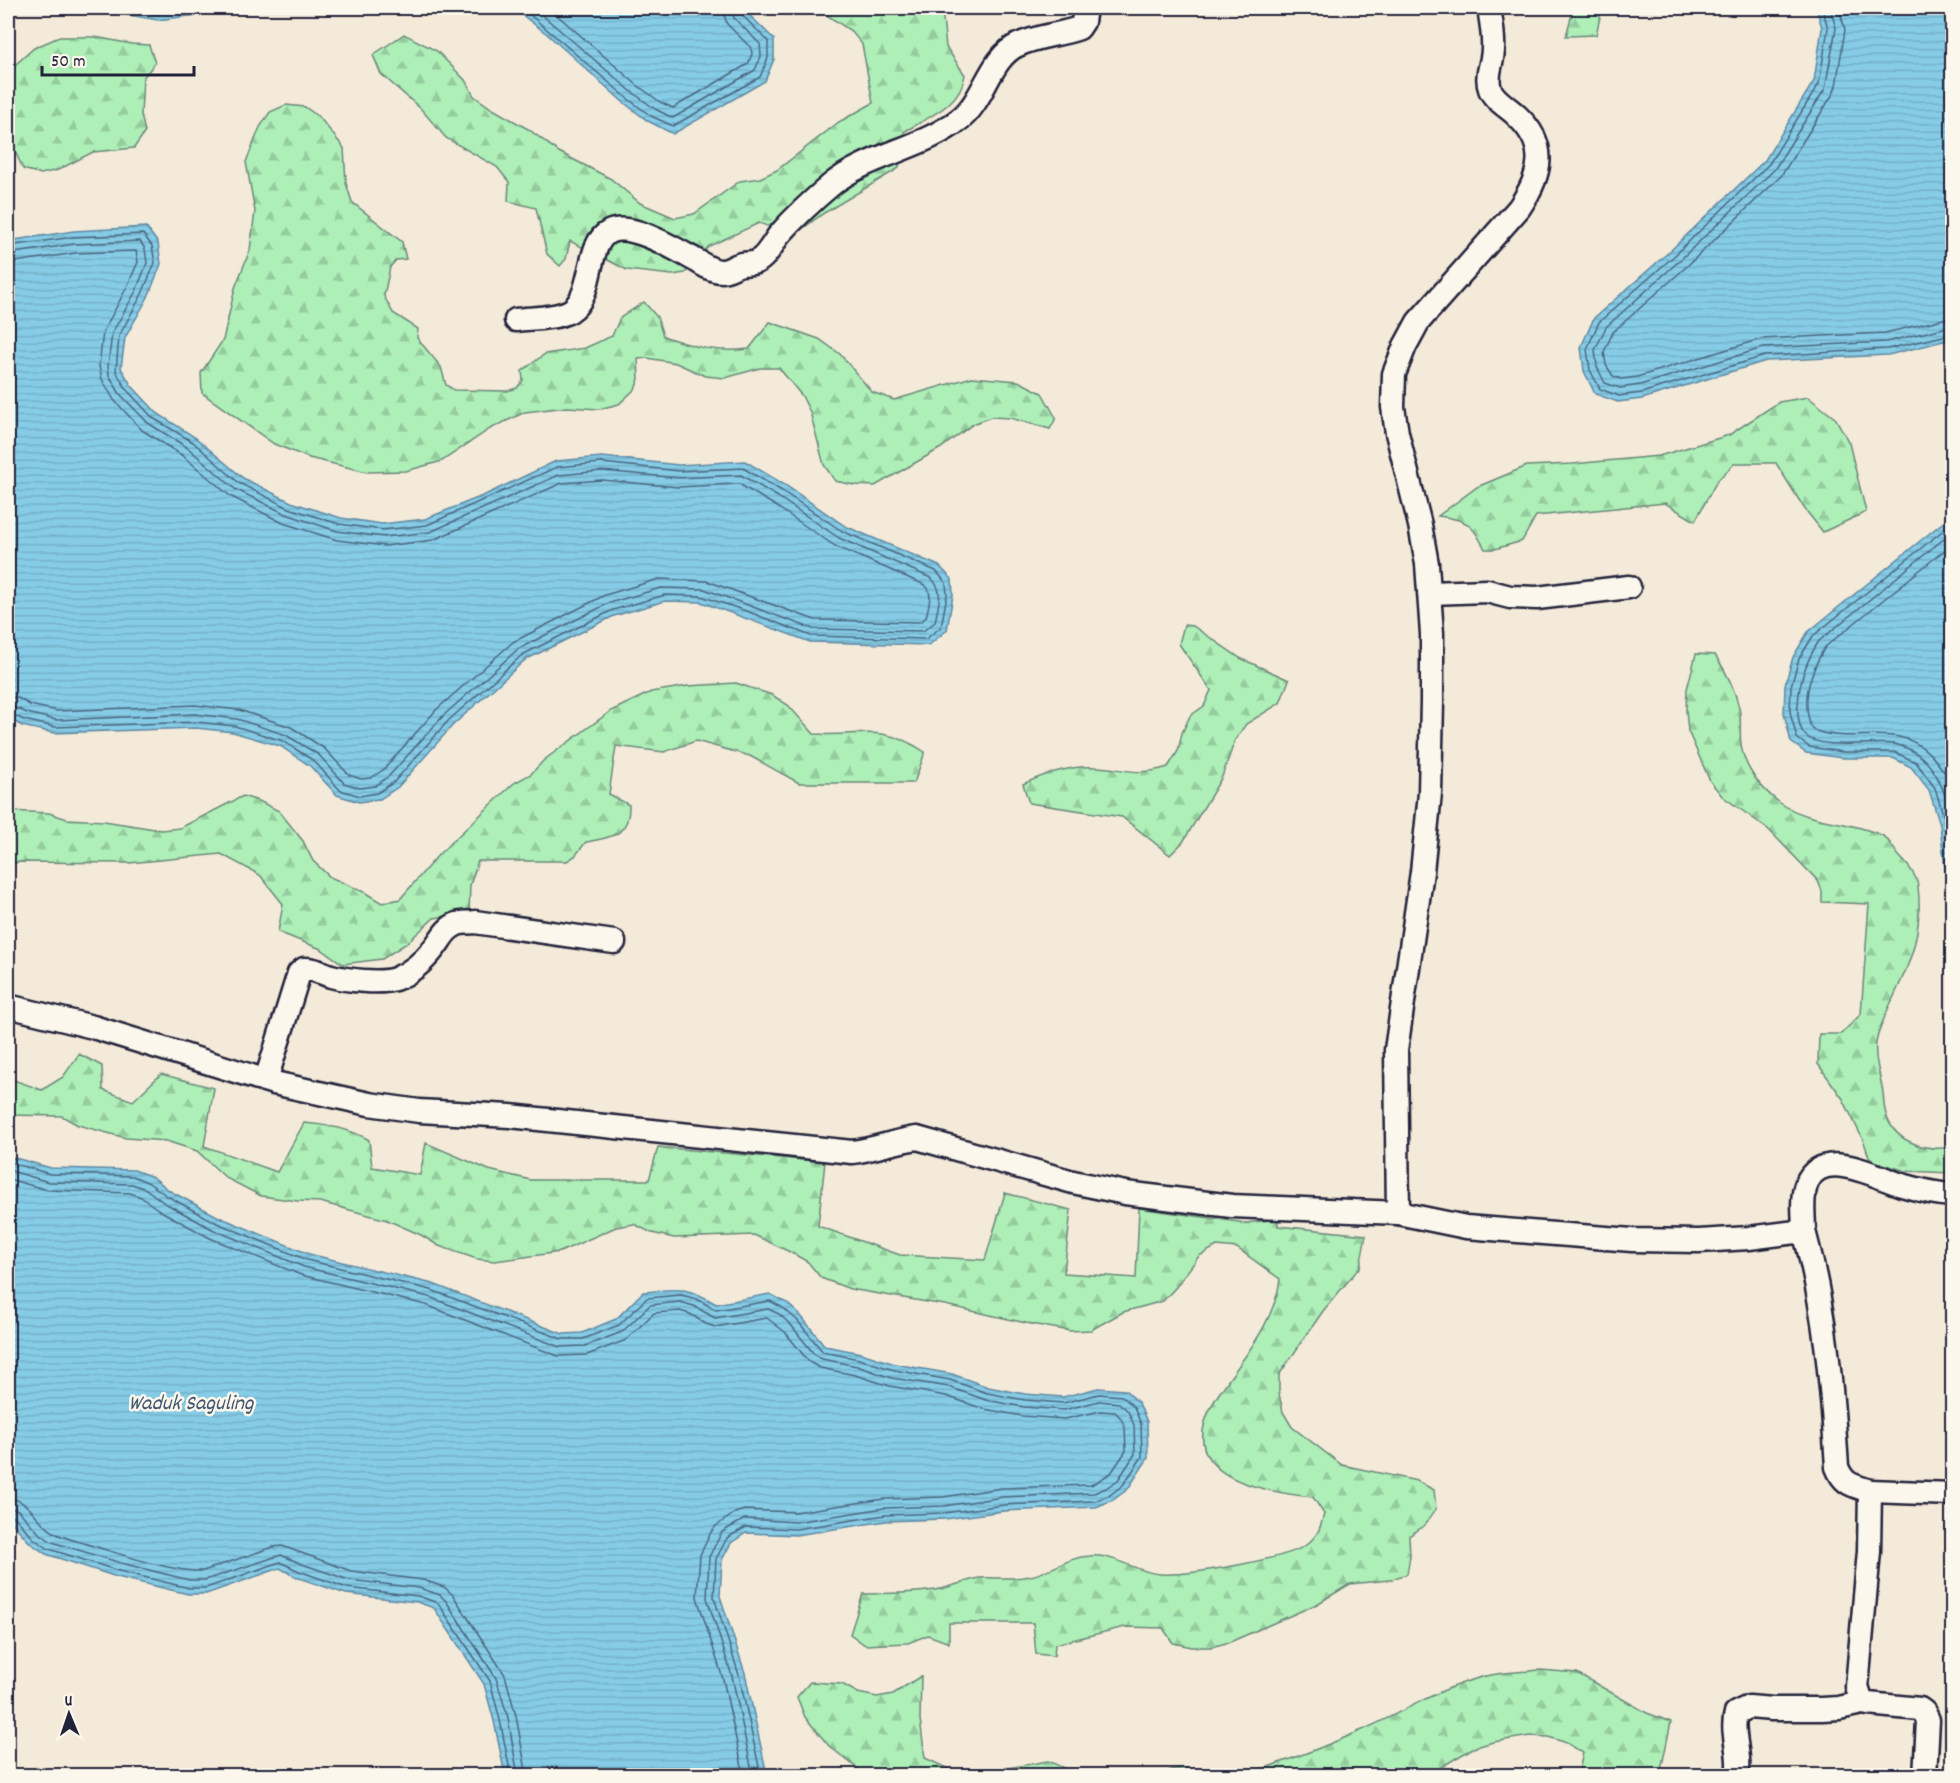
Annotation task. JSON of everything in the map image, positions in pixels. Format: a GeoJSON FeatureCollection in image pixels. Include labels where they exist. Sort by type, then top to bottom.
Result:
{"type":"FeatureCollection","features":[{"type":"Feature","properties":{"kind":"street"},"geometry":{"type":"LineString","coordinates":[[516,320],[555,315],[575,307],[586,285],[600,240],[610,231],[618,229],[636,232],[714,270],[723,272],[742,264],[756,262],[762,258],[780,234],[834,183],[860,167],[938,133],[961,119],[975,105],[1005,54],[1016,45],[1079,28],[1083,22],[1085,8]]}},
{"type":"Feature","properties":{"kind":"street"},"geometry":{"type":"LineString","coordinates":[[1398,1213],[1396,1050],[1421,883],[1430,793],[1432,679],[1427,564],[1420,525],[1397,433],[1393,407],[1394,374],[1405,346],[1419,322],[1519,208],[1532,190],[1538,170],[1538,146],[1530,129],[1491,92],[1488,81],[1493,48],[1489,8]]}},
{"type":"Feature","properties":{"kind":"street"},"geometry":{"type":"LineString","coordinates":[[1430,593],[1487,591],[1510,597],[1537,598],[1629,587]]}},
{"type":"Feature","properties":{"kind":"street"},"geometry":{"type":"LineString","coordinates":[[266,1080],[299,973],[304,969],[311,968],[332,976],[347,978],[380,981],[395,979],[417,967],[435,947],[446,930],[459,923],[475,922],[614,942]]}},
{"type":"Feature","properties":{"kind":"street"},"geometry":{"type":"LineString","coordinates":[[8,1006],[93,1027],[266,1080],[369,1104],[419,1111],[510,1116],[831,1151],[872,1150],[897,1141],[917,1138],[1073,1182],[1125,1192],[1232,1206],[1398,1213],[1466,1227],[1632,1240],[1699,1241],[1804,1231]]}},
{"type":"Feature","properties":{"kind":"street"},"geometry":{"type":"LineString","coordinates":[[1953,1195],[1935,1194],[1848,1167],[1833,1165],[1821,1167],[1811,1174],[1803,1200],[1804,1231],[1814,1267],[1822,1320],[1837,1467],[1841,1478],[1850,1485],[1870,1491],[1953,1494]]}},
{"type":"Feature","properties":{"kind":"street"},"geometry":{"type":"LineString","coordinates":[[1862,1702],[1857,1687],[1869,1551],[1870,1491]]}},
{"type":"Feature","properties":{"kind":"street"},"geometry":{"type":"LineString","coordinates":[[1737,1776],[1739,1758],[1734,1721],[1736,1713],[1742,1709],[1749,1707],[1822,1709],[1839,1708],[1862,1702],[1874,1706],[1920,1708],[1924,1712],[1928,1720],[1925,1776]]}},
{"type":"Feature","properties":{"kind":"green space"},"geometry":{"type":"Polygon","coordinates":[[[816,8],[942,8],[946,47],[965,75],[962,86],[957,95],[942,110],[904,132],[899,168],[824,213],[794,235],[759,223],[709,246],[685,273],[672,275],[627,270],[570,241],[566,259],[560,266],[547,254],[536,208],[508,201],[509,182],[497,167],[446,138],[421,109],[381,74],[373,55],[404,34],[437,51],[465,80],[474,96],[491,108],[528,129],[559,152],[611,179],[640,203],[675,218],[694,214],[740,181],[760,178],[777,170],[839,122],[873,103],[862,44],[851,31],[816,8]]]}},
{"type":"Feature","properties":{"kind":"green space"},"geometry":{"type":"Polygon","coordinates":[[[1571,8],[1602,8],[1596,35],[1566,36],[1573,10],[1571,8]]]}},
{"type":"Feature","properties":{"kind":"green space"},"geometry":{"type":"Polygon","coordinates":[[[59,37],[95,37],[149,45],[155,63],[143,78],[141,115],[145,132],[134,148],[93,152],[58,170],[41,174],[23,169],[8,135],[8,82],[15,65],[34,48],[59,37]]]}},
{"type":"Feature","properties":{"kind":"green space"},"geometry":{"type":"Polygon","coordinates":[[[286,105],[305,107],[320,118],[344,148],[346,183],[352,202],[402,242],[406,259],[396,260],[390,267],[384,296],[393,313],[418,329],[417,338],[441,367],[446,385],[454,390],[507,391],[517,388],[523,380],[522,371],[545,354],[585,348],[612,336],[620,318],[644,302],[657,317],[663,336],[685,343],[715,350],[749,349],[770,322],[819,339],[840,354],[872,392],[894,400],[972,377],[1018,381],[1042,393],[1056,418],[1050,429],[1010,418],[991,417],[973,424],[941,448],[875,486],[854,485],[835,481],[824,465],[810,412],[802,396],[779,368],[760,368],[725,378],[705,376],[676,363],[647,358],[638,359],[639,379],[635,389],[619,404],[599,409],[567,407],[525,412],[490,429],[442,461],[406,471],[367,472],[309,458],[274,444],[202,393],[201,373],[223,340],[235,288],[250,250],[255,211],[246,162],[260,127],[270,112],[286,105]]]}},
{"type":"Feature","properties":{"kind":"green space"},"geometry":{"type":"Polygon","coordinates":[[[1808,397],[1836,419],[1849,443],[1866,512],[1823,532],[1804,508],[1776,463],[1735,463],[1717,481],[1695,521],[1665,503],[1536,516],[1522,541],[1495,549],[1485,549],[1468,524],[1438,516],[1477,487],[1527,466],[1659,456],[1729,435],[1779,402],[1808,397]]]}},
{"type":"Feature","properties":{"kind":"green space"},"geometry":{"type":"Polygon","coordinates":[[[1184,625],[1193,626],[1240,658],[1289,680],[1280,703],[1246,724],[1235,740],[1222,777],[1183,842],[1170,855],[1122,817],[1029,803],[1023,784],[1058,771],[1077,767],[1147,771],[1168,767],[1178,751],[1182,733],[1190,716],[1204,706],[1211,690],[1179,644],[1184,625]]]}},
{"type":"Feature","properties":{"kind":"green space"},"geometry":{"type":"Polygon","coordinates":[[[1696,654],[1715,655],[1726,674],[1739,708],[1740,740],[1743,753],[1754,777],[1766,791],[1780,803],[1805,815],[1857,827],[1883,836],[1914,874],[1919,896],[1915,942],[1906,969],[1880,1028],[1876,1056],[1888,1121],[1901,1137],[1910,1142],[1931,1148],[1952,1147],[1952,1173],[1906,1171],[1870,1160],[1843,1099],[1818,1064],[1819,1034],[1841,1034],[1861,1014],[1869,904],[1822,902],[1822,891],[1818,881],[1768,829],[1722,796],[1710,781],[1688,731],[1687,689],[1696,654]]]}},
{"type":"Feature","properties":{"kind":"green space"},"geometry":{"type":"Polygon","coordinates":[[[736,683],[772,695],[788,705],[814,734],[883,734],[910,743],[925,752],[914,783],[799,783],[750,756],[696,741],[664,752],[616,746],[609,794],[629,805],[626,823],[617,833],[586,842],[575,856],[567,861],[478,861],[470,885],[469,913],[434,918],[407,943],[382,959],[343,964],[321,949],[278,932],[283,904],[260,875],[221,854],[129,863],[18,862],[8,866],[8,811],[49,813],[67,819],[104,821],[161,830],[180,828],[243,796],[279,811],[303,841],[313,861],[330,877],[382,903],[400,899],[439,854],[514,783],[531,774],[544,760],[611,711],[651,692],[688,686],[736,683]]]}},
{"type":"Feature","properties":{"kind":"green space"},"geometry":{"type":"Polygon","coordinates":[[[79,1054],[102,1066],[103,1090],[133,1101],[161,1074],[214,1088],[204,1146],[277,1172],[304,1123],[345,1130],[369,1140],[372,1167],[420,1175],[426,1143],[489,1170],[531,1180],[649,1180],[658,1147],[825,1162],[818,1226],[900,1255],[985,1260],[1005,1193],[1071,1210],[1064,1273],[1136,1278],[1139,1208],[1246,1223],[1278,1219],[1278,1226],[1366,1235],[1360,1267],[1323,1311],[1279,1375],[1279,1394],[1283,1412],[1292,1427],[1342,1465],[1417,1481],[1434,1490],[1436,1509],[1424,1526],[1409,1536],[1410,1556],[1407,1574],[1389,1580],[1350,1584],[1317,1604],[1230,1642],[1211,1647],[1192,1647],[1173,1643],[1163,1628],[1125,1627],[1055,1644],[1054,1656],[1036,1654],[1033,1623],[949,1623],[949,1643],[928,1635],[908,1643],[865,1645],[850,1634],[863,1594],[921,1592],[980,1578],[1024,1577],[1038,1574],[1074,1559],[1090,1556],[1117,1560],[1151,1573],[1191,1572],[1279,1556],[1306,1545],[1314,1538],[1324,1514],[1313,1497],[1267,1490],[1244,1483],[1225,1473],[1210,1460],[1203,1443],[1205,1422],[1218,1395],[1265,1326],[1272,1311],[1280,1279],[1237,1248],[1217,1246],[1199,1256],[1163,1301],[1123,1312],[1091,1330],[1070,1331],[945,1305],[850,1289],[821,1278],[808,1262],[754,1235],[674,1238],[652,1233],[634,1224],[616,1227],[560,1252],[495,1261],[477,1259],[439,1246],[387,1220],[320,1202],[261,1196],[226,1178],[197,1151],[166,1141],[126,1138],[78,1125],[62,1116],[8,1115],[8,1078],[42,1090],[63,1077],[79,1054]]]}},
{"type":"Feature","properties":{"kind":"green space"},"geometry":{"type":"Polygon","coordinates":[[[1540,1670],[1577,1673],[1647,1713],[1671,1722],[1660,1775],[1578,1775],[1583,1753],[1567,1743],[1548,1737],[1530,1736],[1473,1748],[1428,1775],[1161,1775],[1180,1769],[1235,1772],[1259,1770],[1356,1733],[1426,1698],[1471,1680],[1506,1673],[1540,1670]]]}},
{"type":"Feature","properties":{"kind":"green space"},"geometry":{"type":"Polygon","coordinates":[[[921,1676],[920,1719],[925,1758],[961,1775],[866,1775],[829,1746],[805,1717],[797,1697],[810,1682],[842,1684],[858,1693],[877,1697],[893,1694],[921,1676]]]}},
{"type":"Feature","properties":{"kind":"green space"},"geometry":{"type":"Polygon","coordinates":[[[1048,1761],[1064,1768],[1069,1775],[968,1775],[1048,1761]]]}},
{"type":"Feature","properties":{"kind":"water"},"geometry":{"type":"Polygon","coordinates":[[[89,8],[213,8],[196,15],[158,20],[89,8]]]}},
{"type":"Feature","properties":{"kind":"water"},"geometry":{"type":"Polygon","coordinates":[[[513,8],[742,8],[774,39],[774,59],[765,81],[673,134],[648,121],[623,102],[547,34],[513,8]]]}},
{"type":"Feature","properties":{"kind":"water"},"geometry":{"type":"Polygon","coordinates":[[[1812,8],[1952,8],[1952,339],[1888,355],[1766,361],[1642,399],[1618,402],[1595,394],[1584,371],[1581,347],[1594,318],[1670,251],[1765,160],[1814,81],[1822,28],[1817,10],[1812,8]]]}},
{"type":"Feature","properties":{"kind":"water"},"geometry":{"type":"Polygon","coordinates":[[[146,227],[158,243],[161,264],[148,297],[125,338],[121,368],[131,385],[157,413],[196,438],[243,478],[291,502],[341,518],[382,524],[425,519],[485,495],[556,461],[602,457],[679,465],[745,461],[845,526],[939,566],[952,579],[953,595],[947,630],[929,645],[810,642],[701,602],[665,601],[614,616],[525,660],[453,725],[398,787],[380,799],[359,802],[337,795],[310,766],[280,746],[233,732],[196,728],[54,733],[22,726],[8,718],[8,241],[74,231],[146,227]]]}},
{"type":"Feature","properties":{"kind":"water"},"geometry":{"type":"Polygon","coordinates":[[[1952,515],[1952,989],[1947,886],[1940,825],[1929,790],[1911,767],[1893,758],[1843,758],[1806,753],[1791,742],[1784,713],[1785,685],[1793,657],[1808,632],[1952,515]]]}},
{"type":"Feature","properties":{"kind":"water","name":"Waduk Saguling"},"geometry":{"type":"Polygon","coordinates":[[[8,1156],[51,1168],[134,1170],[153,1177],[170,1191],[219,1217],[309,1254],[433,1284],[563,1334],[582,1333],[616,1319],[643,1292],[689,1291],[716,1304],[770,1294],[787,1303],[801,1316],[825,1346],[861,1353],[895,1364],[952,1374],[988,1387],[1025,1394],[1063,1397],[1098,1388],[1125,1390],[1139,1403],[1147,1422],[1148,1458],[1128,1489],[1113,1500],[1096,1507],[1004,1511],[945,1519],[886,1521],[796,1535],[746,1533],[731,1543],[722,1560],[720,1596],[745,1673],[767,1775],[505,1775],[484,1684],[434,1608],[417,1602],[346,1594],[296,1577],[280,1568],[206,1594],[188,1594],[117,1577],[46,1554],[30,1543],[8,1518],[8,1156]]]}}]}
